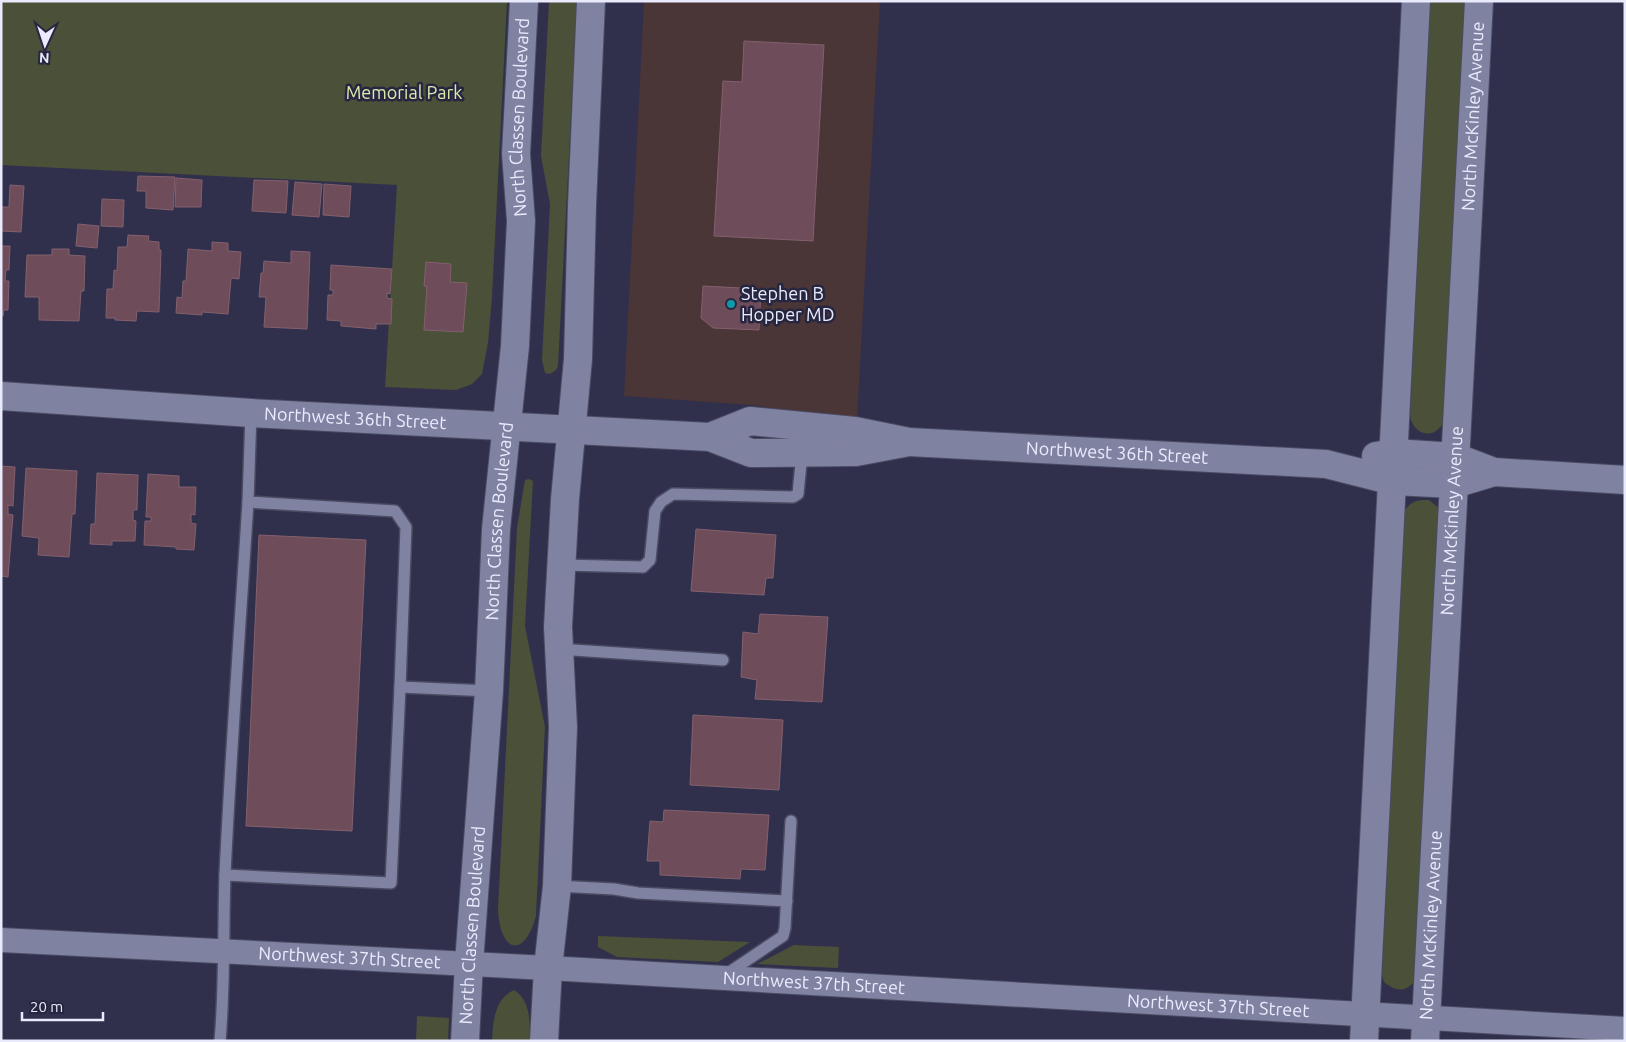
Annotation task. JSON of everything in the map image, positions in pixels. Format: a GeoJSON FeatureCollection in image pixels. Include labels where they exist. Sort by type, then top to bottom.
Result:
{"type":"FeatureCollection","features":[{"type":"Feature","properties":{"kind":"street","name":"North Classen Boulevard"},"geometry":{"type":"LineString","coordinates":[[465,1041],[489,691],[496,529],[515,346],[521,221],[516,154],[524,1]]}},
{"type":"Feature","properties":{"kind":"street"},"geometry":{"type":"LineString","coordinates":[[544,1041],[548,968],[557,886],[563,727],[558,627],[571,430],[578,359],[582,205],[591,1]]}},
{"type":"Feature","properties":{"kind":"street"},"geometry":{"type":"LineString","coordinates":[[1365,1028],[1416,1]]}},
{"type":"Feature","properties":{"kind":"street","name":"North McKinley Avenue"},"geometry":{"type":"LineString","coordinates":[[1426,1030],[1479,1]]}},
{"type":"Feature","properties":{"kind":"street","name":"Northwest 36th Street"},"geometry":{"type":"LineString","coordinates":[[1,396],[251,413],[710,437],[751,453],[856,452],[909,442]]}},
{"type":"Feature","properties":{"kind":"street","name":"Northwest 36th Street"},"geometry":{"type":"LineString","coordinates":[[710,437],[750,421],[855,431],[909,442],[1326,464],[1393,481],[1454,484],[1494,472]]}},
{"type":"Feature","properties":{"kind":"street","name":"Northwest 36th Street"},"geometry":{"type":"LineString","coordinates":[[1326,464],[1394,453],[1455,457],[1494,472],[1625,480]]}},
{"type":"Feature","properties":{"kind":"street","name":"Northwest 37th Street"},"geometry":{"type":"LineString","coordinates":[[1,940],[469,963],[722,978],[1365,1028],[1426,1030],[1625,1029]]}},
{"type":"Feature","properties":{"kind":"lane"},"geometry":{"type":"LineString","coordinates":[[220,1041],[224,1001],[225,875],[248,502],[251,413]]}},
{"type":"Feature","properties":{"kind":"lane"},"geometry":{"type":"LineString","coordinates":[[561,565],[643,567],[650,560],[655,511],[661,502],[674,494],[794,498],[798,494],[802,452]]}},
{"type":"Feature","properties":{"kind":"lane"},"geometry":{"type":"LineString","coordinates":[[225,875],[391,883],[406,528],[395,511],[248,502]]}},
{"type":"Feature","properties":{"kind":"lane"},"geometry":{"type":"LineString","coordinates":[[558,649],[723,660]]}},
{"type":"Feature","properties":{"kind":"lane"},"geometry":{"type":"LineString","coordinates":[[400,687],[489,691]]}},
{"type":"Feature","properties":{"kind":"lane"},"geometry":{"type":"LineString","coordinates":[[722,978],[783,936],[787,901],[791,821]]}},
{"type":"Feature","properties":{"kind":"lane"},"geometry":{"type":"LineString","coordinates":[[557,886],[614,889],[638,893],[787,901]]}},
{"type":"Feature","properties":{"kind":"shaded area"},"geometry":{"type":"Polygon","coordinates":[[[644,1],[880,1],[857,420],[751,405],[624,396],[644,1]]]}},
{"type":"Feature","properties":{"kind":"green space","name":"Memorial Park"},"geometry":{"type":"Polygon","coordinates":[[[1,1],[507,1],[492,297],[488,343],[482,374],[472,384],[456,390],[385,387],[397,185],[1,165],[1,1]]]}},
{"type":"Feature","properties":{"kind":"green space"},"geometry":{"type":"Polygon","coordinates":[[[549,1],[577,1],[558,366],[550,374],[545,373],[542,360],[550,204],[541,156],[549,1]]]}},
{"type":"Feature","properties":{"kind":"green space"},"geometry":{"type":"Polygon","coordinates":[[[1430,1],[1468,1],[1444,422],[1436,431],[1427,434],[1422,433],[1415,427],[1410,415],[1430,1]]]}},
{"type":"Feature","properties":{"kind":"green space"},"geometry":{"type":"Polygon","coordinates":[[[525,480],[533,481],[525,626],[545,727],[536,916],[525,940],[519,945],[513,945],[503,935],[498,910],[517,528],[525,480]]]}},
{"type":"Feature","properties":{"kind":"green space"},"geometry":{"type":"Polygon","coordinates":[[[1429,500],[1439,508],[1415,981],[1404,989],[1396,989],[1384,982],[1382,976],[1404,512],[1412,503],[1429,500]]]}},
{"type":"Feature","properties":{"kind":"green space"},"geometry":{"type":"Polygon","coordinates":[[[598,936],[750,942],[718,962],[617,957],[598,947],[598,936]]]}},
{"type":"Feature","properties":{"kind":"green space"},"geometry":{"type":"Polygon","coordinates":[[[794,945],[839,947],[838,968],[757,964],[794,945]]]}},
{"type":"Feature","properties":{"kind":"green space"},"geometry":{"type":"Polygon","coordinates":[[[514,990],[520,994],[527,1006],[530,1041],[492,1041],[494,1019],[499,1005],[507,994],[514,990]]]}},
{"type":"Feature","properties":{"kind":"green space"},"geometry":{"type":"Polygon","coordinates":[[[417,1016],[449,1018],[448,1041],[416,1041],[417,1016]]]}},
{"type":"Feature","properties":{"kind":"building"},"geometry":{"type":"Polygon","coordinates":[[[744,41],[824,45],[813,241],[714,236],[723,81],[742,82],[744,41]]]}},
{"type":"Feature","properties":{"kind":"building"},"geometry":{"type":"Polygon","coordinates":[[[138,176],[175,177],[173,210],[146,208],[146,191],[137,191],[138,176]]]}},
{"type":"Feature","properties":{"kind":"building"},"geometry":{"type":"Polygon","coordinates":[[[176,178],[202,180],[201,207],[175,207],[176,178]]]}},
{"type":"Feature","properties":{"kind":"building"},"geometry":{"type":"Polygon","coordinates":[[[254,180],[288,181],[286,213],[252,211],[254,180]]]}},
{"type":"Feature","properties":{"kind":"building"},"geometry":{"type":"Polygon","coordinates":[[[295,182],[322,184],[319,217],[292,215],[295,182]]]}},
{"type":"Feature","properties":{"kind":"building"},"geometry":{"type":"Polygon","coordinates":[[[324,184],[351,186],[349,217],[323,215],[324,184]]]}},
{"type":"Feature","properties":{"kind":"building"},"geometry":{"type":"Polygon","coordinates":[[[10,185],[24,186],[21,232],[1,231],[1,207],[9,207],[10,185]]]}},
{"type":"Feature","properties":{"kind":"building"},"geometry":{"type":"Polygon","coordinates":[[[102,199],[124,200],[123,227],[101,226],[102,199]]]}},
{"type":"Feature","properties":{"kind":"building"},"geometry":{"type":"Polygon","coordinates":[[[78,224],[99,226],[97,248],[76,246],[78,224]]]}},
{"type":"Feature","properties":{"kind":"building"},"geometry":{"type":"Polygon","coordinates":[[[128,235],[149,236],[148,241],[159,242],[159,250],[161,250],[159,312],[137,311],[136,321],[106,318],[107,289],[113,289],[114,270],[117,271],[118,247],[127,247],[128,235]]]}},
{"type":"Feature","properties":{"kind":"building"},"geometry":{"type":"Polygon","coordinates":[[[212,242],[228,243],[228,251],[241,252],[239,279],[231,278],[228,314],[176,313],[177,297],[182,298],[183,281],[186,281],[188,249],[212,251],[212,242]]]}},
{"type":"Feature","properties":{"kind":"building"},"geometry":{"type":"Polygon","coordinates":[[[1,246],[10,246],[9,270],[6,270],[5,281],[9,281],[8,310],[4,310],[3,316],[1,316],[1,246]]]}},
{"type":"Feature","properties":{"kind":"building"},"geometry":{"type":"Polygon","coordinates":[[[52,249],[69,249],[69,255],[85,256],[84,291],[81,291],[79,321],[39,320],[39,297],[25,297],[27,255],[52,255],[52,249]]]}},
{"type":"Feature","properties":{"kind":"building"},"geometry":{"type":"Polygon","coordinates":[[[291,251],[310,252],[307,329],[264,327],[266,297],[259,297],[264,261],[291,263],[291,251]]]}},
{"type":"Feature","properties":{"kind":"building"},"geometry":{"type":"Polygon","coordinates":[[[426,262],[451,264],[450,282],[467,283],[463,332],[424,330],[427,286],[424,286],[426,262]]]}},
{"type":"Feature","properties":{"kind":"building"},"geometry":{"type":"Polygon","coordinates":[[[331,265],[392,269],[390,294],[387,293],[387,298],[392,299],[391,324],[376,324],[376,329],[341,326],[341,321],[327,320],[328,295],[333,295],[333,290],[330,290],[331,265]]]}},
{"type":"Feature","properties":{"kind":"building","name":"Stephen B Hopper MD"},"geometry":{"type":"Polygon","coordinates":[[[703,286],[761,289],[759,330],[713,328],[701,318],[703,286]]]}},
{"type":"Feature","properties":{"kind":"building"},"geometry":{"type":"Polygon","coordinates":[[[1,466],[15,467],[13,506],[8,505],[8,514],[13,515],[8,577],[1,576],[1,466]]]}},
{"type":"Feature","properties":{"kind":"building"},"geometry":{"type":"Polygon","coordinates":[[[26,468],[77,471],[75,514],[72,514],[69,557],[38,555],[39,538],[22,536],[26,468]]]}},
{"type":"Feature","properties":{"kind":"building"},"geometry":{"type":"Polygon","coordinates":[[[97,473],[138,475],[137,510],[133,510],[133,520],[136,521],[135,541],[112,541],[112,545],[90,544],[91,524],[95,524],[97,473]]]}},
{"type":"Feature","properties":{"kind":"building"},"geometry":{"type":"Polygon","coordinates":[[[148,474],[179,476],[179,487],[196,487],[195,515],[191,514],[191,523],[196,524],[194,550],[144,545],[145,521],[151,521],[151,517],[146,517],[148,474]]]}},
{"type":"Feature","properties":{"kind":"building"},"geometry":{"type":"Polygon","coordinates":[[[696,529],[776,535],[773,578],[766,578],[764,595],[691,591],[696,529]]]}},
{"type":"Feature","properties":{"kind":"building"},"geometry":{"type":"Polygon","coordinates":[[[259,535],[366,540],[352,831],[246,826],[259,535]]]}},
{"type":"Feature","properties":{"kind":"building"},"geometry":{"type":"Polygon","coordinates":[[[760,614],[828,617],[822,702],[755,699],[757,680],[741,677],[743,632],[758,634],[760,614]]]}},
{"type":"Feature","properties":{"kind":"building"},"geometry":{"type":"Polygon","coordinates":[[[693,715],[783,720],[779,790],[690,785],[693,715]]]}},
{"type":"Feature","properties":{"kind":"building"},"geometry":{"type":"Polygon","coordinates":[[[664,810],[769,815],[765,870],[741,869],[740,879],[660,875],[660,861],[647,861],[650,821],[663,822],[664,810]]]}},
{"type":"Feature","properties":{"kind":"place","name":"Stephen B Hopper MD"},"geometry":{"type":"Point","coordinates":[731,304]}}]}
